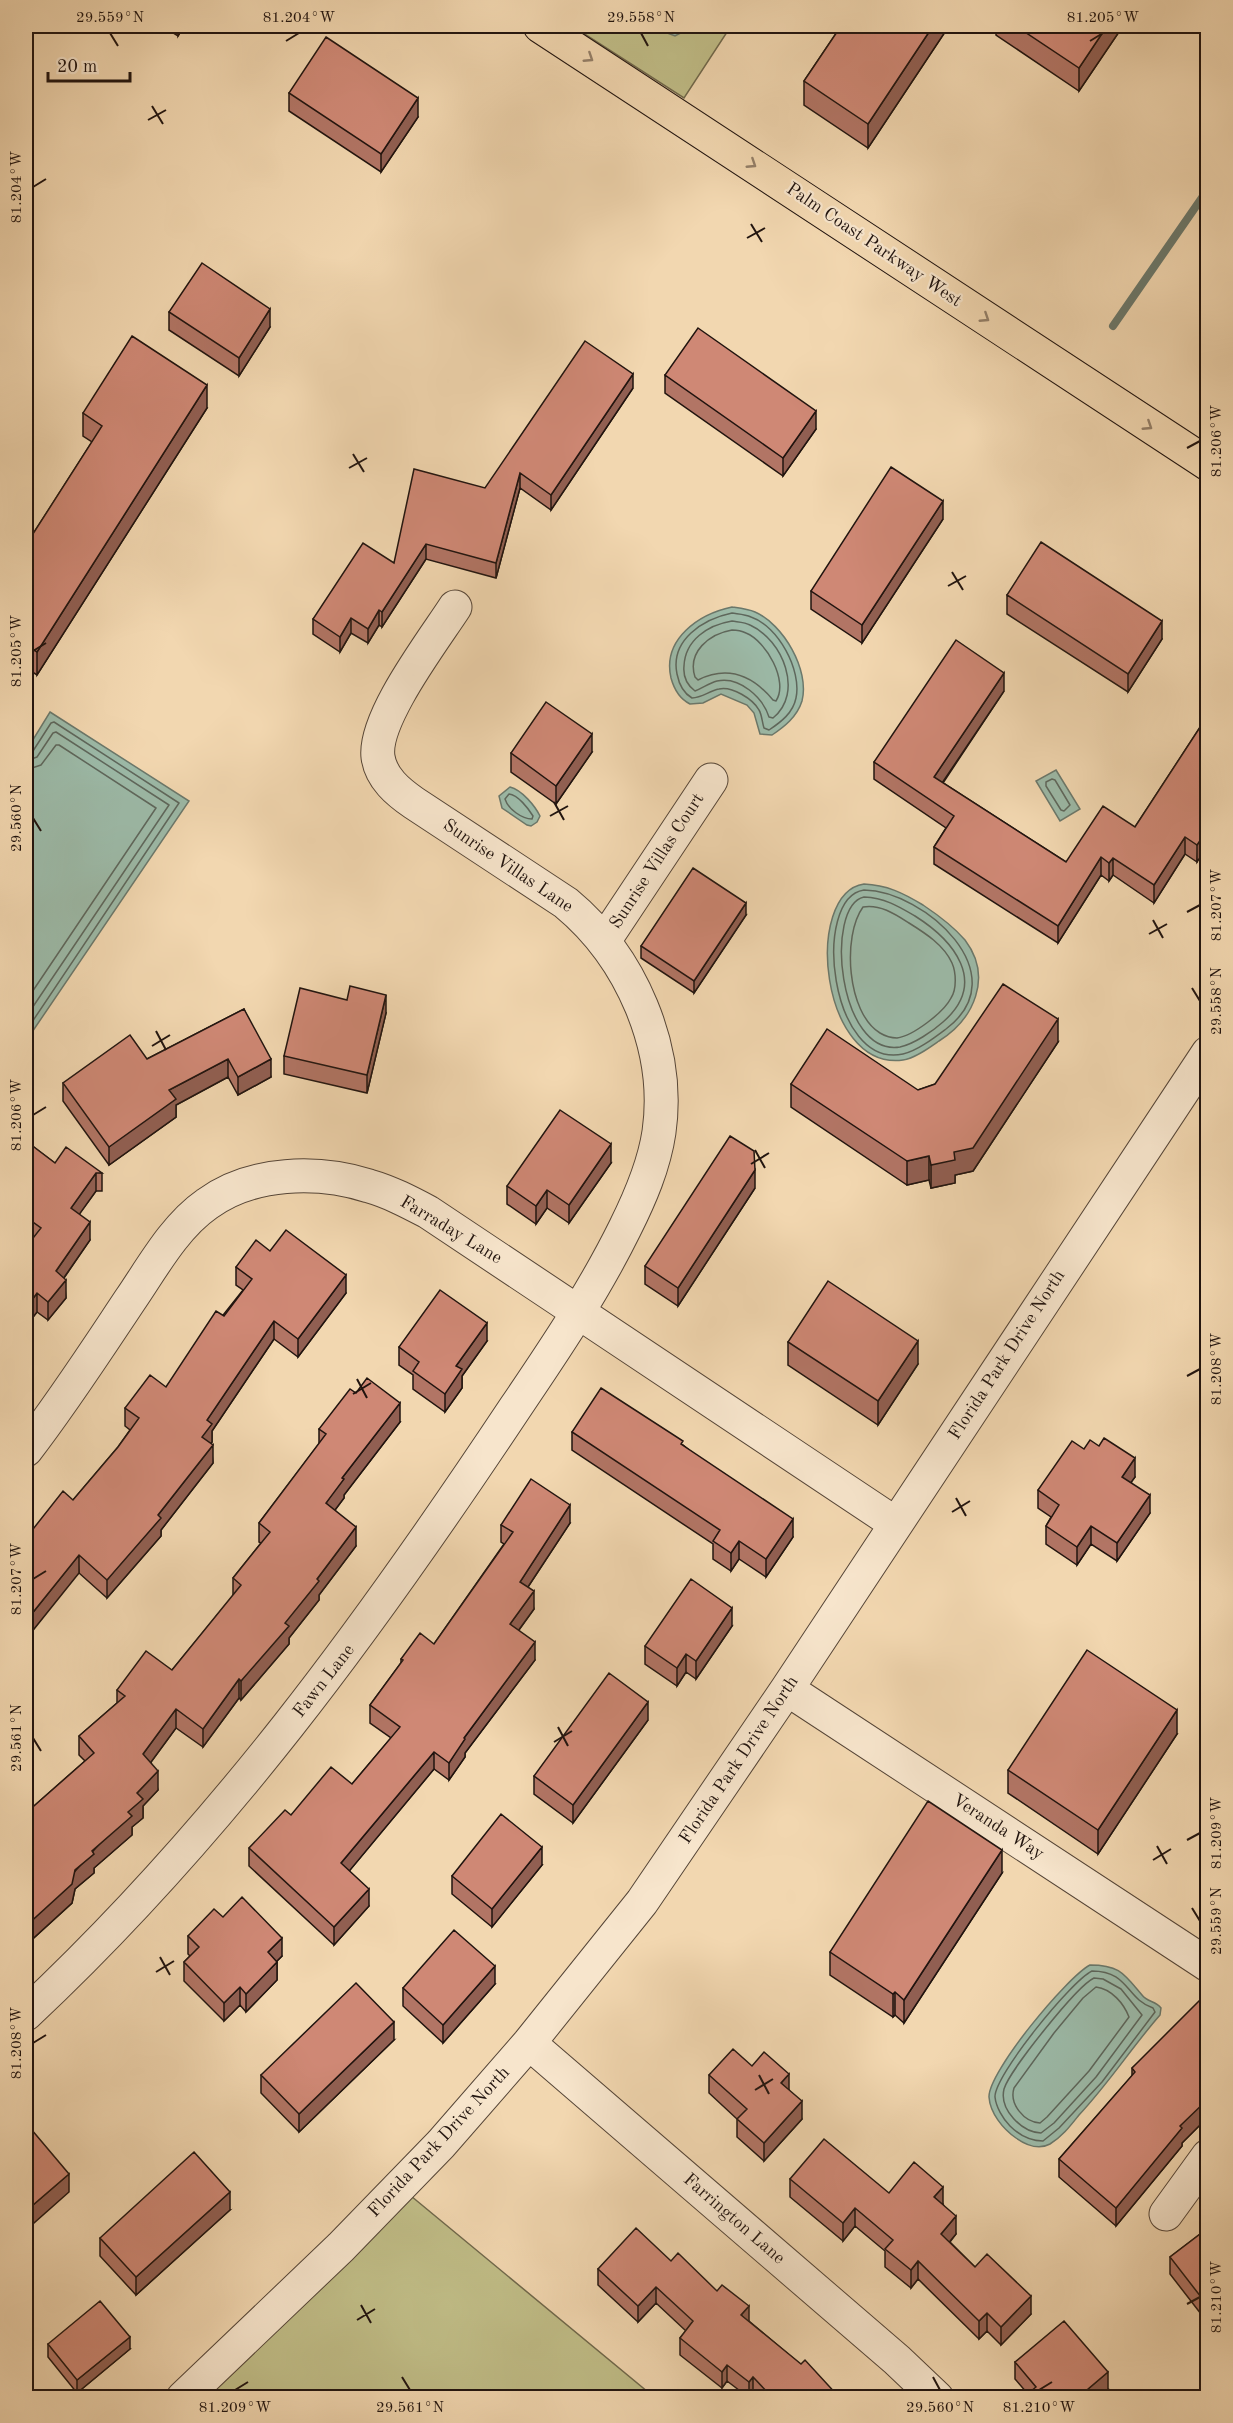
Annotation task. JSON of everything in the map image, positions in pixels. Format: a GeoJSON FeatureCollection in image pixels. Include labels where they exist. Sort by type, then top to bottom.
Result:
{"type":"FeatureCollection","features":[{"type":"Feature","properties":{"kind":"main road","name":"Palm Coast Parkway West"},"geometry":{"type":"LineString","coordinates":[[540,26],[850,227],[942,291],[1208,464]]}},
{"type":"Feature","properties":{"kind":"street","name":"Sunrise Villas Lane"},"geometry":{"type":"LineString","coordinates":[[455,607],[386,716],[378,741],[380,765],[388,780],[402,795],[566,903],[586,920],[604,941],[631,983],[654,1047],[662,1108],[658,1135],[645,1185],[613,1252],[579,1312]]}},
{"type":"Feature","properties":{"kind":"street","name":"Sunrise Villas Court"},"geometry":{"type":"LineString","coordinates":[[604,941],[711,780]]}},
{"type":"Feature","properties":{"kind":"street","name":"Florida Park Drive North"},"geometry":{"type":"LineString","coordinates":[[183,2397],[258,2328],[356,2232],[441,2144],[529,2043],[659,1878],[788,1689],[1208,1053]]}},
{"type":"Feature","properties":{"kind":"street","name":"Farraday Lane"},"geometry":{"type":"LineString","coordinates":[[26,1450],[75,1383],[153,1266],[186,1223],[207,1203],[231,1190],[263,1180],[318,1177],[351,1181],[388,1193],[428,1212],[896,1524]]}},
{"type":"Feature","properties":{"kind":"street","name":"Fawn Lane"},"geometry":{"type":"LineString","coordinates":[[26,2014],[107,1936],[151,1889],[201,1833],[317,1691],[432,1534],[579,1312]]}},
{"type":"Feature","properties":{"kind":"street","name":"Veranda Way"},"geometry":{"type":"LineString","coordinates":[[788,1689],[1208,1965]]}},
{"type":"Feature","properties":{"kind":"street","name":"Farrington Lane"},"geometry":{"type":"LineString","coordinates":[[529,2043],[897,2360],[936,2397]]}},
{"type":"Feature","properties":{"kind":"street"},"geometry":{"type":"LineString","coordinates":[[1166,2214],[1208,2156]]}},
{"type":"Feature","properties":{"kind":"shaded area"},"geometry":{"type":"Polygon","coordinates":[[[572,26],[731,26],[684,98],[572,26]]]}},
{"type":"Feature","properties":{"kind":"shaded area"},"geometry":{"type":"Polygon","coordinates":[[[411,2196],[654,2397],[199,2398],[411,2196]]]}},
{"type":"Feature","properties":{"kind":"water"},"geometry":{"type":"Polygon","coordinates":[[[649,26],[694,26],[675,36],[649,26]]]}},
{"type":"Feature","properties":{"kind":"water"},"geometry":{"type":"Polygon","coordinates":[[[732,607],[752,611],[765,618],[784,637],[798,662],[803,689],[800,707],[785,725],[772,735],[760,734],[754,713],[747,705],[721,694],[703,703],[690,704],[680,696],[672,682],[670,664],[672,651],[686,630],[707,616],[732,607]]]}},
{"type":"Feature","properties":{"kind":"water"},"geometry":{"type":"Polygon","coordinates":[[[50,712],[189,801],[26,1041],[26,751],[50,712]]]}},
{"type":"Feature","properties":{"kind":"water"},"geometry":{"type":"Polygon","coordinates":[[[1056,770],[1080,809],[1060,821],[1036,781],[1056,770]]]}},
{"type":"Feature","properties":{"kind":"water"},"geometry":{"type":"Polygon","coordinates":[[[510,787],[528,799],[540,816],[531,826],[502,808],[499,796],[510,787]]]}},
{"type":"Feature","properties":{"kind":"water"},"geometry":{"type":"Polygon","coordinates":[[[864,884],[902,893],[940,917],[965,940],[978,968],[976,996],[962,1021],[935,1044],[912,1058],[903,1060],[875,1056],[853,1038],[838,1012],[830,979],[828,947],[833,917],[845,895],[864,884]]]}},
{"type":"Feature","properties":{"kind":"water"},"geometry":{"type":"Polygon","coordinates":[[[1090,1965],[1100,1965],[1120,1972],[1144,1997],[1161,2008],[1160,2015],[1062,2134],[1046,2146],[1028,2145],[1011,2134],[995,2115],[989,2097],[992,2085],[1014,2047],[1048,2005],[1064,1987],[1090,1965]]]}},
{"type":"Feature","properties":{"kind":"building"},"geometry":{"type":"Polygon","coordinates":[[[841,26],[933,26],[868,124],[804,81],[841,26]]]}},
{"type":"Feature","properties":{"kind":"building"},"geometry":{"type":"Polygon","coordinates":[[[1016,26],[1107,26],[1079,68],[1016,26]]]}},
{"type":"Feature","properties":{"kind":"building"},"geometry":{"type":"Polygon","coordinates":[[[326,37],[418,98],[381,154],[289,93],[326,37]]]}},
{"type":"Feature","properties":{"kind":"building"},"geometry":{"type":"Polygon","coordinates":[[[202,263],[270,309],[239,358],[169,312],[202,263]]]}},
{"type":"Feature","properties":{"kind":"building"},"geometry":{"type":"Polygon","coordinates":[[[698,328],[816,411],[783,458],[665,375],[698,328]]]}},
{"type":"Feature","properties":{"kind":"building"},"geometry":{"type":"Polygon","coordinates":[[[132,336],[207,385],[37,652],[26,645],[26,534],[31,537],[102,426],[83,413],[132,336]]]}},
{"type":"Feature","properties":{"kind":"building"},"geometry":{"type":"Polygon","coordinates":[[[585,341],[633,374],[551,495],[520,473],[496,563],[426,544],[382,612],[379,610],[368,629],[351,618],[340,637],[313,619],[363,543],[394,563],[414,469],[485,488],[585,341]]]}},
{"type":"Feature","properties":{"kind":"building"},"geometry":{"type":"Polygon","coordinates":[[[891,467],[943,501],[862,625],[811,591],[891,467]]]}},
{"type":"Feature","properties":{"kind":"building"},"geometry":{"type":"Polygon","coordinates":[[[1041,542],[1162,621],[1128,674],[1007,595],[1041,542]]]}},
{"type":"Feature","properties":{"kind":"building"},"geometry":{"type":"Polygon","coordinates":[[[956,640],[1004,673],[934,777],[1066,862],[1103,806],[1135,827],[1208,715],[1208,829],[1197,845],[1185,837],[1154,885],[1113,858],[1109,863],[1101,857],[1058,926],[934,847],[954,816],[874,762],[956,640]]]}},
{"type":"Feature","properties":{"kind":"building"},"geometry":{"type":"Polygon","coordinates":[[[546,702],[592,734],[556,786],[511,753],[546,702]]]}},
{"type":"Feature","properties":{"kind":"building"},"geometry":{"type":"Polygon","coordinates":[[[693,868],[746,903],[694,981],[641,946],[693,868]]]}},
{"type":"Feature","properties":{"kind":"building"},"geometry":{"type":"Polygon","coordinates":[[[1003,984],[1058,1019],[973,1148],[954,1152],[955,1160],[931,1165],[929,1156],[907,1161],[791,1084],[827,1029],[918,1090],[935,1084],[1003,984]]]}},
{"type":"Feature","properties":{"kind":"building"},"geometry":{"type":"Polygon","coordinates":[[[350,986],[386,995],[367,1075],[284,1056],[300,988],[347,1000],[350,986]]]}},
{"type":"Feature","properties":{"kind":"building"},"geometry":{"type":"Polygon","coordinates":[[[244,1009],[271,1059],[238,1077],[228,1059],[169,1090],[176,1099],[109,1147],[63,1083],[130,1035],[147,1059],[244,1009]]]}},
{"type":"Feature","properties":{"kind":"building"},"geometry":{"type":"Polygon","coordinates":[[[560,1110],[611,1144],[569,1205],[547,1190],[536,1206],[507,1186],[560,1110]]]}},
{"type":"Feature","properties":{"kind":"building"},"geometry":{"type":"Polygon","coordinates":[[[730,1136],[754,1151],[755,1170],[678,1288],[645,1266],[730,1136]]]}},
{"type":"Feature","properties":{"kind":"building"},"geometry":{"type":"Polygon","coordinates":[[[26,1141],[55,1163],[66,1147],[102,1173],[96,1173],[71,1208],[90,1222],[56,1271],[66,1280],[48,1302],[37,1293],[26,1308],[26,1247],[41,1228],[26,1217],[26,1141]]]}},
{"type":"Feature","properties":{"kind":"building"},"geometry":{"type":"Polygon","coordinates":[[[286,1230],[346,1275],[298,1339],[274,1321],[207,1420],[212,1424],[202,1437],[213,1445],[158,1515],[161,1518],[107,1580],[79,1555],[26,1621],[26,1538],[63,1491],[73,1500],[118,1447],[139,1418],[125,1408],[150,1375],[166,1387],[216,1311],[224,1316],[252,1279],[236,1267],[256,1240],[270,1251],[286,1230]]]}},
{"type":"Feature","properties":{"kind":"building"},"geometry":{"type":"Polygon","coordinates":[[[828,1281],[918,1341],[878,1401],[788,1342],[828,1281]]]}},
{"type":"Feature","properties":{"kind":"building"},"geometry":{"type":"Polygon","coordinates":[[[440,1290],[487,1323],[456,1366],[462,1369],[445,1394],[413,1371],[419,1362],[399,1347],[440,1290]]]}},
{"type":"Feature","properties":{"kind":"building"},"geometry":{"type":"Polygon","coordinates":[[[367,1378],[400,1403],[342,1478],[344,1479],[326,1503],[356,1527],[317,1579],[319,1581],[285,1623],[289,1626],[241,1681],[239,1679],[203,1729],[176,1709],[143,1754],[158,1771],[137,1793],[143,1799],[128,1812],[132,1816],[92,1851],[94,1854],[75,1870],[72,1884],[26,1926],[26,1813],[94,1753],[79,1736],[125,1696],[117,1690],[146,1651],[172,1670],[241,1585],[233,1578],[270,1532],[259,1523],[326,1434],[319,1429],[350,1389],[356,1393],[367,1378]]]}},
{"type":"Feature","properties":{"kind":"building"},"geometry":{"type":"Polygon","coordinates":[[[601,1388],[683,1441],[681,1444],[793,1519],[766,1559],[739,1541],[731,1553],[713,1541],[720,1530],[572,1432],[601,1388]]]}},
{"type":"Feature","properties":{"kind":"building"},"geometry":{"type":"Polygon","coordinates":[[[1104,1438],[1135,1458],[1122,1477],[1150,1495],[1117,1543],[1091,1526],[1077,1547],[1046,1526],[1059,1505],[1038,1490],[1072,1441],[1084,1449],[1090,1440],[1099,1446],[1104,1438]]]}},
{"type":"Feature","properties":{"kind":"building"},"geometry":{"type":"Polygon","coordinates":[[[531,1479],[570,1505],[520,1582],[534,1591],[510,1624],[535,1642],[464,1738],[449,1763],[434,1752],[341,1863],[369,1889],[334,1927],[249,1848],[285,1810],[291,1815],[331,1767],[352,1784],[400,1727],[370,1705],[420,1633],[434,1644],[513,1532],[501,1525],[531,1479]]]}},
{"type":"Feature","properties":{"kind":"building"},"geometry":{"type":"Polygon","coordinates":[[[691,1579],[732,1608],[696,1661],[686,1654],[677,1668],[645,1646],[691,1579]]]}},
{"type":"Feature","properties":{"kind":"building"},"geometry":{"type":"Polygon","coordinates":[[[1087,1650],[1177,1710],[1098,1830],[1008,1770],[1087,1650]]]}},
{"type":"Feature","properties":{"kind":"building"},"geometry":{"type":"Polygon","coordinates":[[[609,1673],[648,1702],[573,1805],[534,1776],[609,1673]]]}},
{"type":"Feature","properties":{"kind":"building"},"geometry":{"type":"Polygon","coordinates":[[[928,1801],[1002,1850],[904,2000],[895,1992],[893,1994],[830,1952],[928,1801]]]}},
{"type":"Feature","properties":{"kind":"building"},"geometry":{"type":"Polygon","coordinates":[[[501,1814],[542,1847],[492,1909],[452,1876],[501,1814]]]}},
{"type":"Feature","properties":{"kind":"building"},"geometry":{"type":"Polygon","coordinates":[[[242,1897],[282,1938],[268,1952],[277,1962],[246,1994],[240,1987],[224,2003],[184,1962],[199,1947],[188,1936],[214,1909],[223,1917],[242,1897]]]}},
{"type":"Feature","properties":{"kind":"building"},"geometry":{"type":"Polygon","coordinates":[[[454,1930],[495,1966],[443,2025],[403,1988],[454,1930]]]}},
{"type":"Feature","properties":{"kind":"building"},"geometry":{"type":"Polygon","coordinates":[[[356,1983],[394,2022],[299,2114],[261,2075],[356,1983]]]}},
{"type":"Feature","properties":{"kind":"building"},"geometry":{"type":"Polygon","coordinates":[[[1203,1997],[1208,2001],[1208,2082],[1201,2089],[1208,2099],[1180,2126],[1182,2128],[1116,2208],[1059,2159],[1135,2072],[1132,2068],[1203,1997]]]}},
{"type":"Feature","properties":{"kind":"building"},"geometry":{"type":"Polygon","coordinates":[[[733,2049],[752,2066],[764,2052],[789,2074],[781,2083],[802,2101],[764,2143],[737,2119],[747,2109],[709,2075],[733,2049]]]}},
{"type":"Feature","properties":{"kind":"building"},"geometry":{"type":"Polygon","coordinates":[[[26,2123],[69,2174],[26,2211],[26,2123]]]}},
{"type":"Feature","properties":{"kind":"building"},"geometry":{"type":"Polygon","coordinates":[[[824,2139],[889,2193],[914,2162],[943,2187],[934,2197],[956,2216],[941,2234],[975,2267],[987,2254],[1031,2296],[1001,2327],[987,2313],[979,2321],[918,2261],[911,2270],[885,2249],[893,2240],[855,2208],[843,2223],[790,2179],[824,2139]]]}},
{"type":"Feature","properties":{"kind":"building"},"geometry":{"type":"Polygon","coordinates":[[[194,2152],[230,2192],[136,2277],[100,2238],[194,2152]]]}},
{"type":"Feature","properties":{"kind":"building"},"geometry":{"type":"Polygon","coordinates":[[[636,2228],[671,2261],[678,2253],[717,2291],[722,2285],[749,2306],[741,2315],[801,2364],[805,2360],[839,2397],[772,2397],[753,2377],[749,2382],[727,2365],[722,2372],[680,2338],[693,2321],[656,2287],[638,2306],[598,2269],[636,2228]]]}},
{"type":"Feature","properties":{"kind":"building"},"geometry":{"type":"Polygon","coordinates":[[[1208,2228],[1208,2306],[1170,2257],[1208,2228]]]}},
{"type":"Feature","properties":{"kind":"building"},"geometry":{"type":"Polygon","coordinates":[[[100,2301],[130,2337],[77,2380],[48,2344],[100,2301]]]}},
{"type":"Feature","properties":{"kind":"building"},"geometry":{"type":"Polygon","coordinates":[[[1064,2321],[1108,2372],[1081,2395],[1083,2397],[1025,2396],[1036,2387],[1015,2362],[1064,2321]]]}},
{"type":"Feature","properties":{"kind":"waterway"},"geometry":{"type":"LineString","coordinates":[[1113,326],[1208,189]]}}]}
